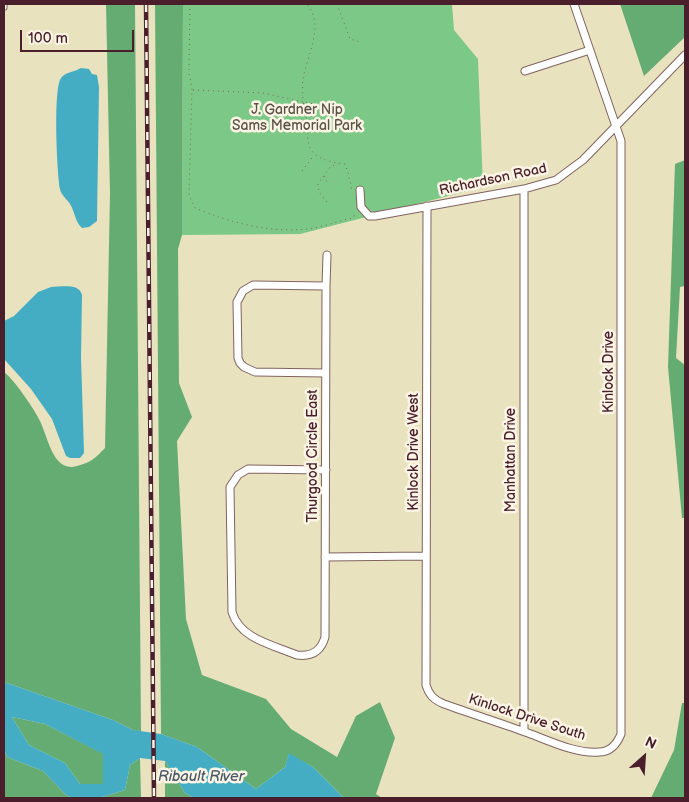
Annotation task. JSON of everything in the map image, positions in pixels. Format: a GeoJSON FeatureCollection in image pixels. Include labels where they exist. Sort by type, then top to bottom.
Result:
{"type":"FeatureCollection","features":[{"type":"Feature","properties":{"kind":"street","name":"Kinlock Drive"},"geometry":{"type":"LineString","coordinates":[[574,4],[621,141],[621,734],[615,746]]}},
{"type":"Feature","properties":{"kind":"street"},"geometry":{"type":"LineString","coordinates":[[525,71],[590,50]]}},
{"type":"Feature","properties":{"kind":"street","name":"Richardson Road"},"geometry":{"type":"LineString","coordinates":[[360,190],[361,207],[369,216],[375,216],[544,184],[565,174],[583,160],[685,55]]}},
{"type":"Feature","properties":{"kind":"street","name":"Manhattan Drive"},"geometry":{"type":"LineString","coordinates":[[524,189],[524,731]]}},
{"type":"Feature","properties":{"kind":"street","name":"Kinlock Drive West"},"geometry":{"type":"LineString","coordinates":[[427,206],[426,685],[432,697]]}},
{"type":"Feature","properties":{"kind":"street","name":"Thurgood Circle East"},"geometry":{"type":"LineString","coordinates":[[326,470],[248,470],[238,475],[230,487],[232,612],[237,624],[250,636],[304,656],[315,653],[320,649],[325,637],[326,470],[325,372],[327,255]]}},
{"type":"Feature","properties":{"kind":"street"},"geometry":{"type":"LineString","coordinates":[[325,372],[255,372],[244,367],[238,358],[237,302],[243,291],[253,285],[326,286]]}},
{"type":"Feature","properties":{"kind":"street"},"geometry":{"type":"LineString","coordinates":[[325,556],[426,556]]}},
{"type":"Feature","properties":{"kind":"street","name":"Kinlock Drive South"},"geometry":{"type":"LineString","coordinates":[[432,697],[444,704],[568,747],[590,752],[600,752],[610,750],[615,746]]}},
{"type":"Feature","properties":{"kind":"path"},"geometry":{"type":"LineString","coordinates":[[190,4],[189,74],[192,90],[189,195],[195,208],[226,221],[277,230],[309,229],[353,218],[355,214],[354,206]]}},
{"type":"Feature","properties":{"kind":"path"},"geometry":{"type":"LineString","coordinates":[[308,4],[312,9],[315,26],[303,81],[303,102],[310,149],[314,154],[331,162],[345,164],[353,198]]}},
{"type":"Feature","properties":{"kind":"path"},"geometry":{"type":"LineString","coordinates":[[337,4],[350,39],[360,42]]}},
{"type":"Feature","properties":{"kind":"path"},"geometry":{"type":"LineString","coordinates":[[192,90],[262,93],[319,105],[327,115]]}},
{"type":"Feature","properties":{"kind":"path"},"geometry":{"type":"LineString","coordinates":[[302,171],[314,154]]}},
{"type":"Feature","properties":{"kind":"path"},"geometry":{"type":"LineString","coordinates":[[327,202],[319,192],[318,184],[330,167],[339,163]]}},
{"type":"Feature","properties":{"kind":"path"},"geometry":{"type":"LineString","coordinates":[[323,176],[328,184]]}},
{"type":"Feature","properties":{"kind":"green space"},"geometry":{"type":"Polygon","coordinates":[[[106,4],[135,4],[141,732],[113,720],[4,682],[4,372],[18,387],[34,410],[52,452],[62,464],[69,467],[86,463],[105,448],[110,194],[106,4]]]}},
{"type":"Feature","properties":{"kind":"green space"},"geometry":{"type":"Polygon","coordinates":[[[155,4],[183,4],[182,235],[178,249],[179,383],[192,417],[177,441],[186,619],[202,675],[266,699],[291,729],[337,757],[356,716],[380,702],[395,738],[376,794],[382,798],[344,798],[313,767],[289,754],[285,767],[256,789],[197,747],[161,734],[155,4]]]}},
{"type":"Feature","properties":{"kind":"green space","name":"J. Gardner Nip Sams Memorial Park"},"geometry":{"type":"Polygon","coordinates":[[[183,4],[452,4],[454,30],[478,59],[483,187],[300,234],[182,235],[183,4]]]}},
{"type":"Feature","properties":{"kind":"green space"},"geometry":{"type":"Polygon","coordinates":[[[620,4],[685,4],[685,37],[644,76],[620,4]]]}},
{"type":"Feature","properties":{"kind":"green space"},"geometry":{"type":"Polygon","coordinates":[[[685,160],[685,286],[680,287],[676,358],[685,365],[685,518],[682,518],[668,367],[675,164],[685,160]]]}},
{"type":"Feature","properties":{"kind":"green space"},"geometry":{"type":"Polygon","coordinates":[[[682,703],[685,703],[685,798],[651,798],[674,750],[682,703]]]}},
{"type":"Feature","properties":{"kind":"green space"},"geometry":{"type":"Polygon","coordinates":[[[12,717],[45,724],[104,754],[103,784],[80,784],[65,763],[29,745],[12,717]]]}},
{"type":"Feature","properties":{"kind":"green space"},"geometry":{"type":"Polygon","coordinates":[[[4,748],[7,757],[43,771],[66,795],[73,798],[4,798],[4,748]]]}},
{"type":"Feature","properties":{"kind":"green space"},"geometry":{"type":"Polygon","coordinates":[[[140,758],[141,798],[99,798],[125,790],[130,765],[140,758]]]}},
{"type":"Feature","properties":{"kind":"green space"},"geometry":{"type":"Polygon","coordinates":[[[165,761],[185,793],[194,798],[165,798],[165,761]]]}},
{"type":"Feature","properties":{"kind":"water"},"geometry":{"type":"Polygon","coordinates":[[[81,68],[89,69],[92,74],[97,75],[99,87],[97,221],[89,227],[82,228],[60,189],[56,131],[57,98],[61,78],[65,74],[81,68]]]}},
{"type":"Feature","properties":{"kind":"water"},"geometry":{"type":"Polygon","coordinates":[[[51,287],[74,287],[82,295],[81,357],[84,453],[80,458],[66,456],[52,419],[31,389],[4,359],[4,321],[14,316],[38,292],[51,287]]]}},
{"type":"Feature","properties":{"kind":"water","name":"Ribault River"},"geometry":{"type":"Polygon","coordinates":[[[4,682],[113,720],[133,730],[161,734],[197,747],[256,789],[285,767],[289,753],[313,767],[344,798],[194,798],[185,793],[165,761],[140,758],[130,765],[125,790],[99,798],[73,798],[66,795],[43,771],[7,757],[4,748],[4,682]],[[12,717],[29,745],[65,763],[80,784],[103,784],[103,754],[45,724],[12,717]]]}},
{"type":"Feature","properties":{"kind":"railway"},"geometry":{"type":"LineString","coordinates":[[146,4],[154,798]]}}]}
